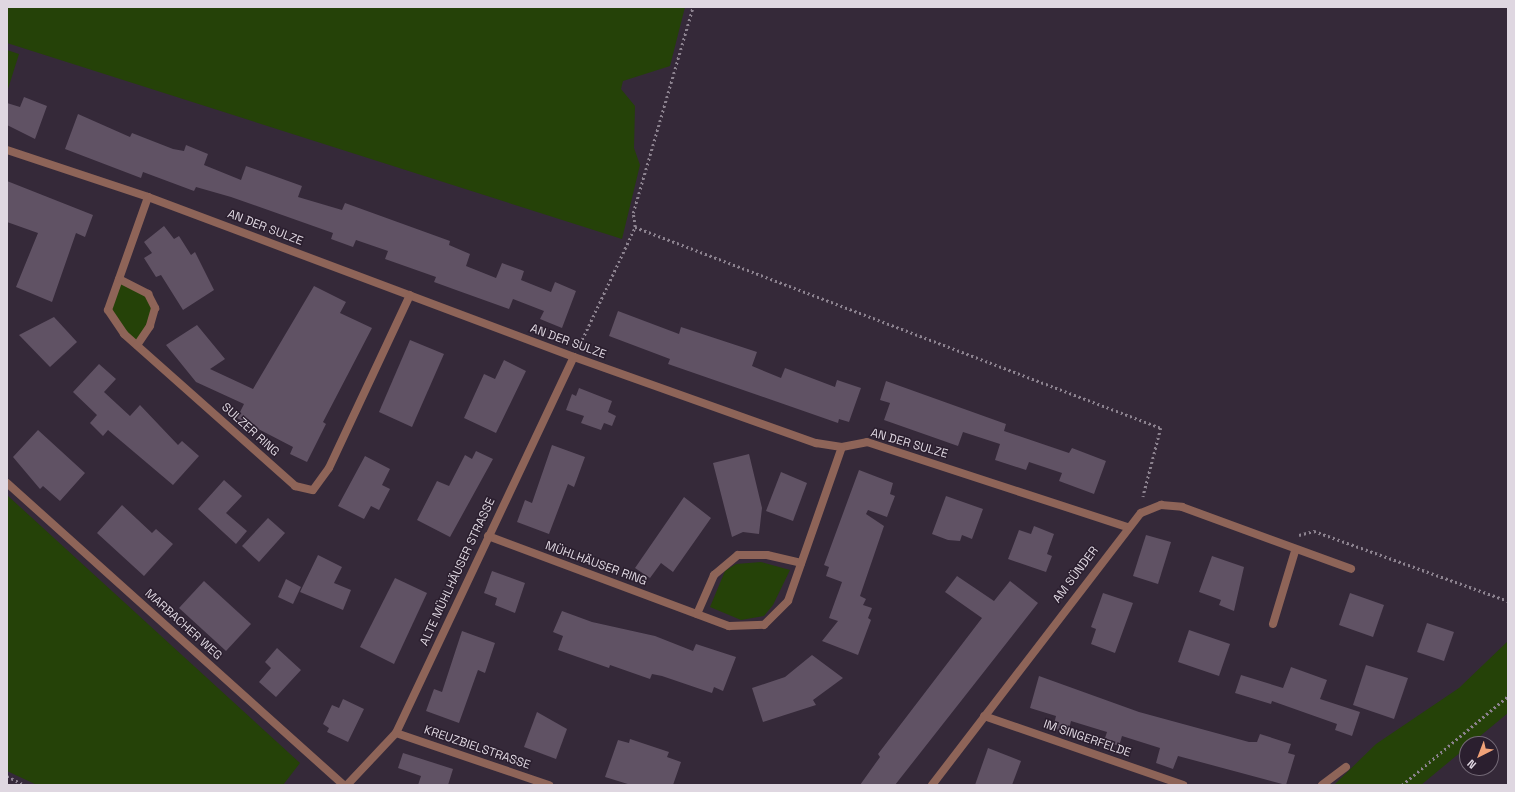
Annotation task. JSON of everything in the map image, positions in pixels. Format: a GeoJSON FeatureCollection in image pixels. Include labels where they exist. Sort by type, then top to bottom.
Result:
{"type":"FeatureCollection","features":[{"type":"Feature","properties":{"kind":"street","name":"AN DER SULZE"},"geometry":{"type":"LineString","coordinates":[[7,150],[148,197],[574,357],[816,444],[842,447],[867,442],[1127,527]]}},
{"type":"Feature","properties":{"kind":"street","name":"SULZER RING"},"geometry":{"type":"LineString","coordinates":[[148,197],[108,310],[137,345],[295,486],[312,490],[329,468],[410,295]]}},
{"type":"Feature","properties":{"kind":"street"},"geometry":{"type":"LineString","coordinates":[[119,279],[148,294],[155,308],[150,326],[137,345]]}},
{"type":"Feature","properties":{"kind":"street","name":"ALTE MÜHLHÄUSER STRASSE"},"geometry":{"type":"LineString","coordinates":[[346,785],[396,733],[574,357]]}},
{"type":"Feature","properties":{"kind":"street","name":"MÜHLHÄUSER RING"},"geometry":{"type":"LineString","coordinates":[[488,536],[729,626],[764,625],[788,601],[842,447]]}},
{"type":"Feature","properties":{"kind":"street","name":"MARBACHER WEG"},"geometry":{"type":"LineString","coordinates":[[7,483],[346,785]]}},
{"type":"Feature","properties":{"kind":"street","name":"AM SÜNDER"},"geometry":{"type":"LineString","coordinates":[[932,785],[1127,527],[1141,513],[1161,505],[1182,507],[1295,551],[1351,569]]}},
{"type":"Feature","properties":{"kind":"street"},"geometry":{"type":"LineString","coordinates":[[1274,624],[1295,551]]}},
{"type":"Feature","properties":{"kind":"street"},"geometry":{"type":"LineString","coordinates":[[697,614],[714,576],[738,555],[766,555],[801,564]]}},
{"type":"Feature","properties":{"kind":"street","name":"IM SINGERFELDE"},"geometry":{"type":"LineString","coordinates":[[984,716],[1183,785]]}},
{"type":"Feature","properties":{"kind":"street","name":"KREUZBIELSTRASSE"},"geometry":{"type":"LineString","coordinates":[[396,733],[549,785]]}},
{"type":"Feature","properties":{"kind":"street"},"geometry":{"type":"LineString","coordinates":[[1322,785],[1346,767]]}},
{"type":"Feature","properties":{"kind":"path"},"geometry":{"type":"LineString","coordinates":[[574,357],[635,227],[633,213],[693,7]]}},
{"type":"Feature","properties":{"kind":"path"},"geometry":{"type":"LineString","coordinates":[[635,227],[1161,428],[1141,513]]}},
{"type":"Feature","properties":{"kind":"path"},"geometry":{"type":"LineString","coordinates":[[1274,542],[1314,531],[1508,601]]}},
{"type":"Feature","properties":{"kind":"path"},"geometry":{"type":"LineString","coordinates":[[1402,785],[1508,696]]}},
{"type":"Feature","properties":{"kind":"path"},"geometry":{"type":"LineString","coordinates":[[7,776],[25,785]]}},
{"type":"Feature","properties":{"kind":"green space"},"geometry":{"type":"Polygon","coordinates":[[[7,7],[685,7],[670,66],[623,81],[621,89],[635,106],[634,148],[640,165],[622,239],[7,43],[7,7]]]}},
{"type":"Feature","properties":{"kind":"green space"},"geometry":{"type":"Polygon","coordinates":[[[7,50],[19,54],[7,92],[7,50]]]}},
{"type":"Feature","properties":{"kind":"green space"},"geometry":{"type":"Polygon","coordinates":[[[119,279],[139,287],[155,308],[137,345],[108,310],[119,279]]]}},
{"type":"Feature","properties":{"kind":"green space"},"geometry":{"type":"Polygon","coordinates":[[[7,495],[300,763],[283,785],[37,785],[7,771],[7,495]]]}},
{"type":"Feature","properties":{"kind":"green space"},"geometry":{"type":"Polygon","coordinates":[[[761,562],[790,570],[773,605],[764,616],[741,620],[710,607],[725,571],[736,564],[761,562]]]}},
{"type":"Feature","properties":{"kind":"green space"},"geometry":{"type":"Polygon","coordinates":[[[1508,641],[1508,713],[1480,736],[1459,736],[1459,754],[1421,785],[1334,785],[1376,744],[1459,688],[1508,641]]]}},
{"type":"Feature","properties":{"kind":"building"},"geometry":{"type":"Polygon","coordinates":[[[24,97],[47,106],[35,139],[7,125],[7,103],[20,107],[24,97]]]}},
{"type":"Feature","properties":{"kind":"building"},"geometry":{"type":"Polygon","coordinates":[[[78,114],[130,137],[132,133],[173,149],[184,151],[186,145],[208,154],[204,165],[241,180],[246,166],[302,186],[298,197],[342,210],[345,203],[450,241],[449,245],[470,254],[466,266],[496,278],[502,263],[524,271],[521,280],[551,292],[555,282],[576,291],[562,328],[540,319],[544,311],[513,299],[509,309],[434,282],[436,277],[385,259],[388,251],[356,240],[353,247],[331,239],[333,233],[231,197],[196,187],[194,191],[143,172],[141,178],[65,149],[78,114]]]}},
{"type":"Feature","properties":{"kind":"building"},"geometry":{"type":"Polygon","coordinates":[[[7,181],[93,215],[85,237],[76,233],[52,302],[16,287],[38,233],[7,222],[7,181]]]}},
{"type":"Feature","properties":{"kind":"building"},"geometry":{"type":"Polygon","coordinates":[[[164,226],[174,239],[179,236],[191,255],[195,252],[214,290],[183,310],[161,275],[156,277],[144,258],[152,253],[144,242],[164,226]]]}},
{"type":"Feature","properties":{"kind":"building"},"geometry":{"type":"Polygon","coordinates":[[[314,286],[346,302],[340,313],[372,328],[323,422],[326,424],[307,462],[290,454],[293,447],[237,418],[244,404],[196,382],[166,345],[197,325],[225,359],[210,369],[253,389],[314,286]]]}},
{"type":"Feature","properties":{"kind":"building"},"geometry":{"type":"Polygon","coordinates":[[[618,311],[679,334],[681,327],[757,352],[752,366],[781,378],[785,368],[835,387],[837,380],[861,388],[849,422],[839,419],[838,423],[668,364],[670,359],[609,336],[618,311]]]}},
{"type":"Feature","properties":{"kind":"building"},"geometry":{"type":"Polygon","coordinates":[[[54,317],[77,342],[50,367],[19,335],[54,317]]]}},
{"type":"Feature","properties":{"kind":"building"},"geometry":{"type":"Polygon","coordinates":[[[410,340],[444,354],[412,427],[379,412],[410,340]]]}},
{"type":"Feature","properties":{"kind":"building"},"geometry":{"type":"Polygon","coordinates":[[[504,360],[526,371],[496,433],[464,418],[484,374],[495,379],[504,360]]]}},
{"type":"Feature","properties":{"kind":"building"},"geometry":{"type":"Polygon","coordinates":[[[99,364],[116,379],[104,392],[130,416],[140,405],[178,445],[182,441],[199,456],[173,485],[108,430],[103,436],[90,423],[97,415],[73,392],[99,364]]]}},
{"type":"Feature","properties":{"kind":"building"},"geometry":{"type":"Polygon","coordinates":[[[886,381],[1006,424],[1004,431],[1069,453],[1072,448],[1106,461],[1094,494],[1059,481],[1062,473],[1029,462],[1026,470],[995,460],[1000,444],[963,432],[958,446],[884,420],[890,403],[880,400],[886,381]]]}},
{"type":"Feature","properties":{"kind":"building"},"geometry":{"type":"Polygon","coordinates":[[[579,388],[612,401],[608,412],[616,416],[612,426],[604,423],[601,430],[581,423],[584,416],[566,410],[572,394],[576,396],[579,388]]]}},
{"type":"Feature","properties":{"kind":"building"},"geometry":{"type":"Polygon","coordinates":[[[38,430],[85,473],[60,501],[43,486],[40,489],[13,457],[38,430]]]}},
{"type":"Feature","properties":{"kind":"building"},"geometry":{"type":"Polygon","coordinates":[[[552,445],[585,457],[574,487],[568,484],[549,534],[517,522],[525,500],[532,503],[552,445]]]}},
{"type":"Feature","properties":{"kind":"building"},"geometry":{"type":"Polygon","coordinates":[[[476,451],[493,459],[450,537],[417,520],[437,481],[449,486],[465,455],[472,459],[476,451]]]}},
{"type":"Feature","properties":{"kind":"building"},"geometry":{"type":"Polygon","coordinates":[[[749,454],[762,508],[759,534],[743,532],[732,537],[713,463],[749,454]]]}},
{"type":"Feature","properties":{"kind":"building"},"geometry":{"type":"Polygon","coordinates":[[[365,456],[390,469],[382,485],[390,489],[379,510],[371,506],[364,519],[338,506],[365,456]]]}},
{"type":"Feature","properties":{"kind":"building"},"geometry":{"type":"Polygon","coordinates":[[[859,470],[893,483],[890,494],[895,496],[887,517],[868,510],[866,514],[884,526],[860,596],[866,599],[863,605],[872,608],[868,618],[871,620],[858,655],[822,641],[838,621],[829,618],[842,582],[826,576],[829,567],[824,565],[859,470]]]}},
{"type":"Feature","properties":{"kind":"building"},"geometry":{"type":"Polygon","coordinates":[[[781,472],[807,483],[793,521],[766,511],[781,472]]]}},
{"type":"Feature","properties":{"kind":"building"},"geometry":{"type":"Polygon","coordinates":[[[224,480],[242,496],[226,513],[247,531],[236,544],[198,509],[224,480]]]}},
{"type":"Feature","properties":{"kind":"building"},"geometry":{"type":"Polygon","coordinates":[[[946,496],[983,509],[972,539],[962,535],[960,541],[948,540],[932,534],[946,496]]]}},
{"type":"Feature","properties":{"kind":"building"},"geometry":{"type":"Polygon","coordinates":[[[684,497],[711,518],[673,572],[661,563],[650,578],[635,568],[684,497]]]}},
{"type":"Feature","properties":{"kind":"building"},"geometry":{"type":"Polygon","coordinates":[[[122,505],[152,533],[156,529],[173,544],[144,576],[97,533],[122,505]]]}},
{"type":"Feature","properties":{"kind":"building"},"geometry":{"type":"Polygon","coordinates":[[[268,518],[285,533],[259,562],[242,546],[268,518]]]}},
{"type":"Feature","properties":{"kind":"building"},"geometry":{"type":"Polygon","coordinates":[[[1034,526],[1054,534],[1047,554],[1052,556],[1046,572],[1008,559],[1019,530],[1031,534],[1034,526]]]}},
{"type":"Feature","properties":{"kind":"building"},"geometry":{"type":"Polygon","coordinates":[[[1146,535],[1171,542],[1158,584],[1133,576],[1146,535]]]}},
{"type":"Feature","properties":{"kind":"building"},"geometry":{"type":"Polygon","coordinates":[[[318,555],[342,567],[334,583],[351,590],[343,610],[300,592],[318,555]]]}},
{"type":"Feature","properties":{"kind":"building"},"geometry":{"type":"Polygon","coordinates":[[[1212,556],[1244,567],[1234,611],[1219,605],[1221,600],[1199,592],[1212,556]]]}},
{"type":"Feature","properties":{"kind":"building"},"geometry":{"type":"Polygon","coordinates":[[[492,571],[525,583],[515,613],[495,605],[497,598],[484,593],[492,571]]]}},
{"type":"Feature","properties":{"kind":"building"},"geometry":{"type":"Polygon","coordinates":[[[957,576],[994,601],[1010,581],[1038,603],[895,785],[860,785],[880,757],[878,754],[982,618],[945,592],[957,576]]]}},
{"type":"Feature","properties":{"kind":"building"},"geometry":{"type":"Polygon","coordinates":[[[395,578],[427,593],[394,664],[360,647],[395,578]]]}},
{"type":"Feature","properties":{"kind":"building"},"geometry":{"type":"Polygon","coordinates":[[[286,579],[301,587],[293,604],[278,597],[286,579]]]}},
{"type":"Feature","properties":{"kind":"building"},"geometry":{"type":"Polygon","coordinates":[[[204,581],[251,624],[226,651],[179,608],[204,581]]]}},
{"type":"Feature","properties":{"kind":"building"},"geometry":{"type":"Polygon","coordinates":[[[1103,593],[1133,603],[1115,653],[1091,644],[1096,629],[1091,627],[1103,593]]]}},
{"type":"Feature","properties":{"kind":"building"},"geometry":{"type":"Polygon","coordinates":[[[1350,593],[1384,605],[1373,637],[1339,625],[1350,593]]]}},
{"type":"Feature","properties":{"kind":"building"},"geometry":{"type":"Polygon","coordinates":[[[562,611],[592,622],[655,636],[693,651],[696,644],[736,657],[723,691],[714,687],[712,693],[652,674],[650,679],[610,665],[609,668],[558,650],[563,636],[553,632],[562,611]]]}},
{"type":"Feature","properties":{"kind":"building"},"geometry":{"type":"Polygon","coordinates":[[[1427,623],[1454,632],[1444,661],[1417,652],[1427,623]]]}},
{"type":"Feature","properties":{"kind":"building"},"geometry":{"type":"Polygon","coordinates":[[[1189,630],[1230,644],[1219,676],[1178,662],[1189,630]]]}},
{"type":"Feature","properties":{"kind":"building"},"geometry":{"type":"Polygon","coordinates":[[[462,631],[495,643],[485,673],[478,670],[459,723],[426,711],[434,689],[442,692],[462,631]]]}},
{"type":"Feature","properties":{"kind":"building"},"geometry":{"type":"Polygon","coordinates":[[[277,648],[301,670],[276,697],[259,682],[271,668],[265,662],[277,648]]]}},
{"type":"Feature","properties":{"kind":"building"},"geometry":{"type":"Polygon","coordinates":[[[812,655],[843,678],[813,700],[816,705],[763,722],[752,688],[785,677],[812,655]]]}},
{"type":"Feature","properties":{"kind":"building"},"geometry":{"type":"Polygon","coordinates":[[[1366,665],[1408,678],[1394,719],[1353,705],[1366,665]]]}},
{"type":"Feature","properties":{"kind":"building"},"geometry":{"type":"Polygon","coordinates":[[[1291,667],[1327,680],[1320,699],[1360,712],[1352,736],[1335,730],[1337,724],[1272,701],[1271,704],[1235,693],[1241,675],[1283,688],[1291,667]]]}},
{"type":"Feature","properties":{"kind":"building"},"geometry":{"type":"Polygon","coordinates":[[[1039,676],[1139,712],[1249,742],[1257,742],[1260,734],[1291,744],[1288,753],[1295,755],[1286,785],[1178,756],[1173,769],[1156,763],[1160,748],[1122,736],[1119,746],[1104,741],[1107,732],[1071,721],[1068,733],[1053,728],[1056,716],[1030,708],[1039,676]]]}},
{"type":"Feature","properties":{"kind":"building"},"geometry":{"type":"Polygon","coordinates":[[[343,699],[364,709],[348,742],[327,732],[329,728],[323,724],[332,705],[339,708],[343,699]]]}},
{"type":"Feature","properties":{"kind":"building"},"geometry":{"type":"Polygon","coordinates":[[[537,712],[567,729],[556,759],[524,747],[537,712]]]}},
{"type":"Feature","properties":{"kind":"building"},"geometry":{"type":"Polygon","coordinates":[[[630,739],[669,752],[667,757],[681,762],[673,785],[631,785],[605,777],[618,740],[629,743],[630,739]]]}},
{"type":"Feature","properties":{"kind":"building"},"geometry":{"type":"Polygon","coordinates":[[[988,748],[1021,761],[1012,785],[975,785],[988,748]]]}},
{"type":"Feature","properties":{"kind":"building"},"geometry":{"type":"Polygon","coordinates":[[[403,753],[453,769],[448,785],[418,785],[421,776],[398,768],[403,753]]]}}]}
